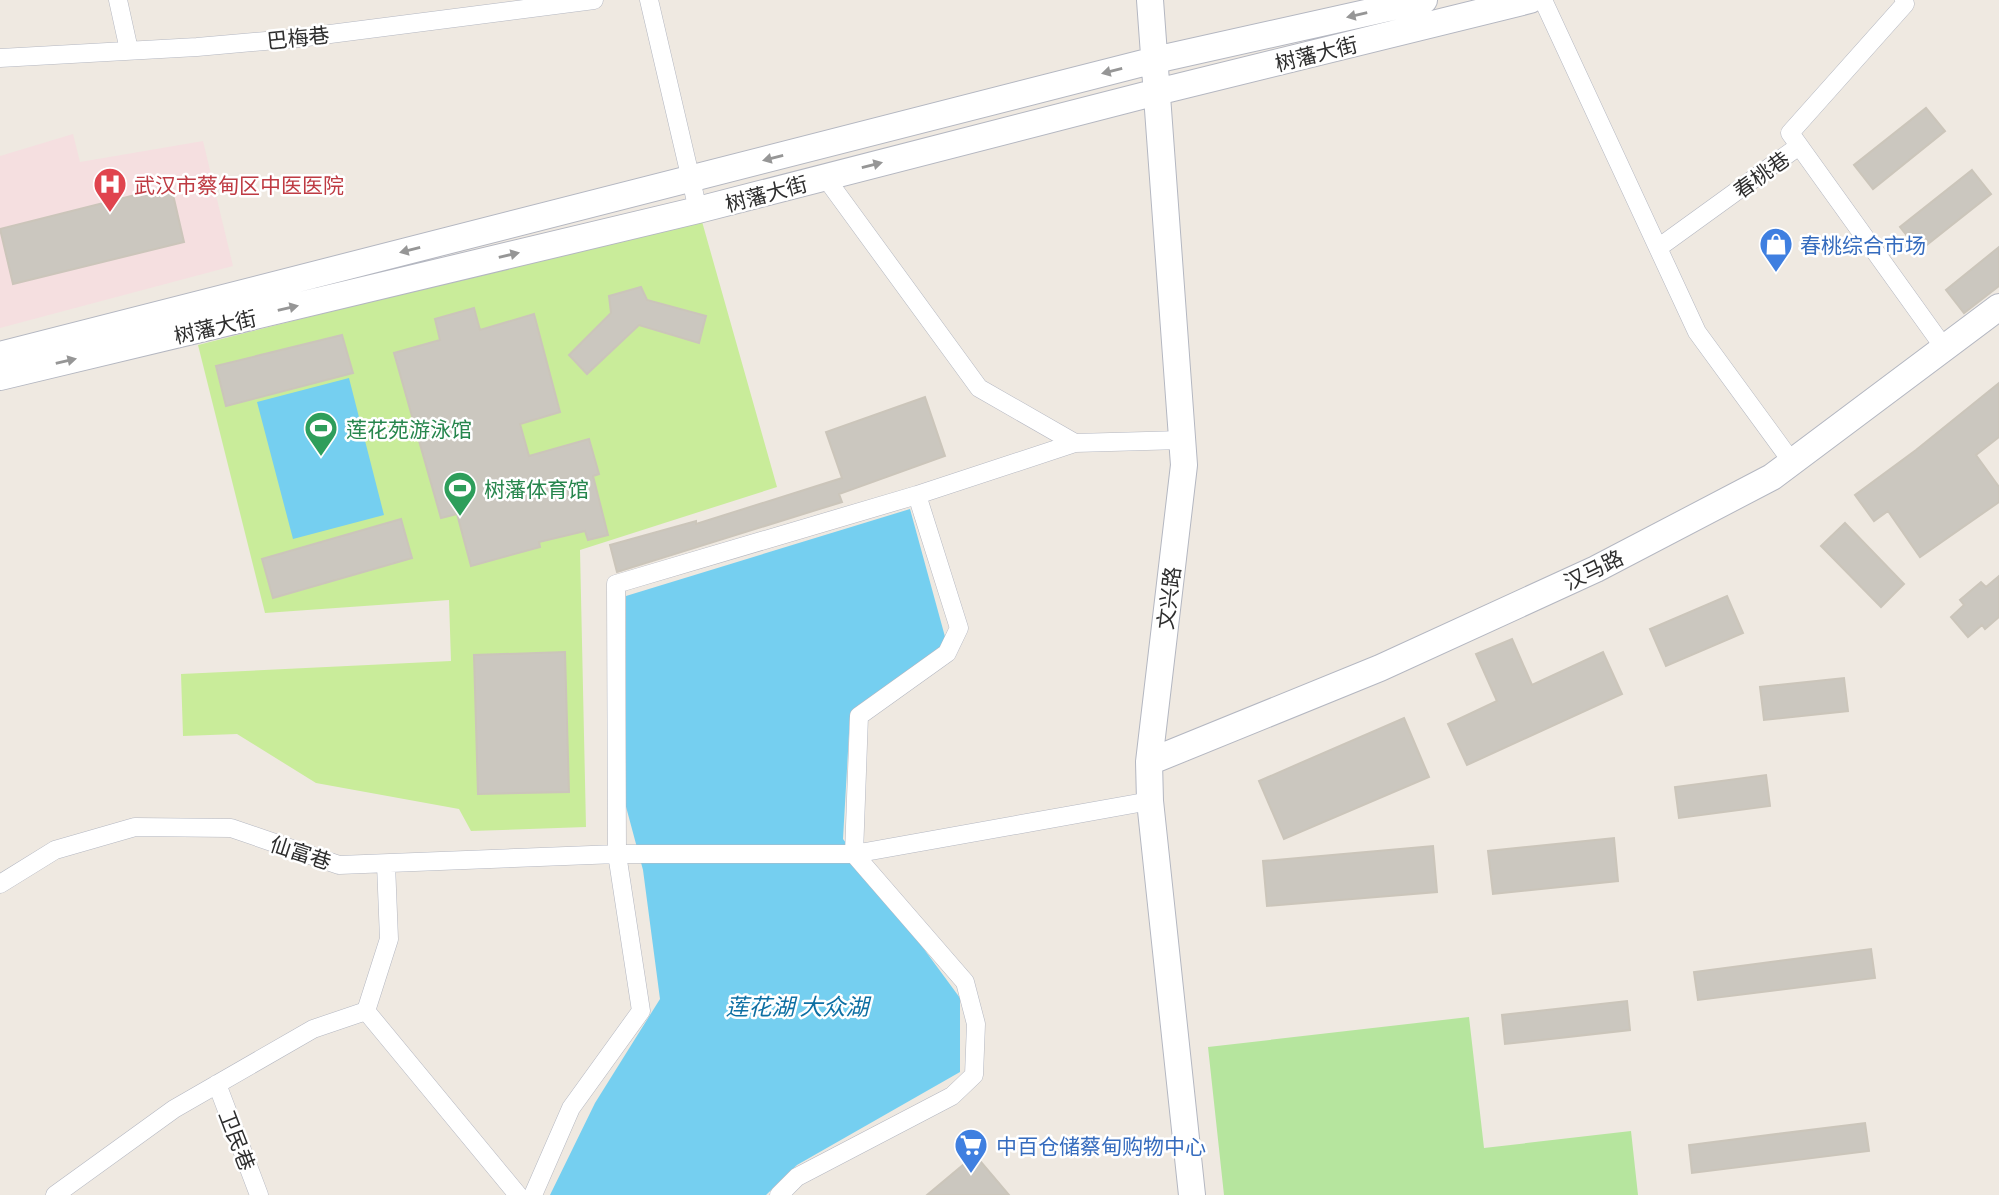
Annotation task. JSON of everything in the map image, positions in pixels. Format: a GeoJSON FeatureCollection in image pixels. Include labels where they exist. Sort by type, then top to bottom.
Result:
{"type":"FeatureCollection","features":[{"type":"Feature","properties":{"kind":"street"},"geometry":{"type":"LineString","coordinates":[[118,0],[129,50]]}},
{"type":"Feature","properties":{"kind":"street","name":"巴梅巷"},"geometry":{"type":"LineString","coordinates":[[0,58],[197,47],[299,38],[594,0]]}},
{"type":"Feature","properties":{"kind":"street"},"geometry":{"type":"LineString","coordinates":[[649,0],[698,210]]}},
{"type":"Feature","properties":{"kind":"street","name":"文兴路"},"geometry":{"type":"LineString","coordinates":[[1150,0],[1184,465],[1149,762],[1150,801],[1192,1195]]}},
{"type":"Feature","properties":{"kind":"street","name":"树藩大街"},"geometry":{"type":"LineString","coordinates":[[0,355],[1155,60],[1424,0]]}},
{"type":"Feature","properties":{"kind":"street","name":"树藩大街"},"geometry":{"type":"LineString","coordinates":[[0,377],[698,210],[1530,0]]}},
{"type":"Feature","properties":{"kind":"street"},"geometry":{"type":"LineString","coordinates":[[1543,0],[1697,332],[1792,462]]}},
{"type":"Feature","properties":{"kind":"street"},"geometry":{"type":"LineString","coordinates":[[1799,146],[1790,133],[1905,4],[1904,0]]}},
{"type":"Feature","properties":{"kind":"street","name":"春桃巷"},"geometry":{"type":"LineString","coordinates":[[1658,248],[1799,146],[1945,349]]}},
{"type":"Feature","properties":{"kind":"street"},"geometry":{"type":"LineString","coordinates":[[825,177],[979,388],[1075,443]]}},
{"type":"Feature","properties":{"kind":"street","name":"汉马路"},"geometry":{"type":"LineString","coordinates":[[1149,762],[1380,668],[1596,569],[1772,477],[1999,307]]}},
{"type":"Feature","properties":{"kind":"street"},"geometry":{"type":"LineString","coordinates":[[533,1195],[571,1108],[642,1011],[617,854],[616,584],[917,495],[1075,443],[1182,440]]}},
{"type":"Feature","properties":{"kind":"street"},"geometry":{"type":"LineString","coordinates":[[779,1195],[797,1177],[951,1096],[974,1076],[976,1024],[965,982],[854,854],[859,716],[947,653],[958,628],[917,495]]}},
{"type":"Feature","properties":{"kind":"street","name":"仙富巷"},"geometry":{"type":"LineString","coordinates":[[0,884],[55,850],[135,827],[231,828],[339,865],[617,854],[854,854],[1150,801]]}},
{"type":"Feature","properties":{"kind":"street"},"geometry":{"type":"LineString","coordinates":[[366,1011],[389,939],[386,864]]}},
{"type":"Feature","properties":{"kind":"street"},"geometry":{"type":"LineString","coordinates":[[55,1195],[174,1110],[217,1084],[313,1029],[366,1011]]}},
{"type":"Feature","properties":{"kind":"street"},"geometry":{"type":"LineString","coordinates":[[366,1011],[518,1195]]}},
{"type":"Feature","properties":{"kind":"street","name":"卫民巷"},"geometry":{"type":"LineString","coordinates":[[217,1084],[259,1195]]}},
{"type":"Feature","properties":{"kind":"shaded area","name":"武汉市蔡甸区中医医院"},"geometry":{"type":"Polygon","coordinates":[[[73,134],[80,162],[203,141],[233,266],[0,328],[0,156],[73,134]]]}},
{"type":"Feature","properties":{"kind":"green space","name":"树藩体育馆"},"geometry":{"type":"Polygon","coordinates":[[[701,218],[777,487],[580,550],[586,827],[471,831],[459,809],[316,783],[237,734],[183,736],[181,674],[451,661],[449,600],[265,613],[198,345],[701,218]]]}},
{"type":"Feature","properties":{"kind":"green space"},"geometry":{"type":"Polygon","coordinates":[[[1469,1017],[1484,1148],[1631,1131],[1638,1195],[1224,1195],[1208,1047],[1469,1017]]]}},
{"type":"Feature","properties":{"kind":"water","name":"莲花苑游泳馆"},"geometry":{"type":"Polygon","coordinates":[[[349,378],[384,515],[293,539],[257,402],[349,378]]]}},
{"type":"Feature","properties":{"kind":"water","name":"莲花湖 大众湖"},"geometry":{"type":"Polygon","coordinates":[[[910,509],[947,644],[850,716],[843,839],[960,998],[960,1072],[797,1165],[766,1195],[550,1195],[595,1103],[660,999],[643,870],[625,803],[626,596],[910,509]]]}},
{"type":"Feature","properties":{"kind":"building"},"geometry":{"type":"Polygon","coordinates":[[[1926,108],[1945,131],[1873,189],[1854,165],[1926,108]]]}},
{"type":"Feature","properties":{"kind":"building"},"geometry":{"type":"Polygon","coordinates":[[[1972,170],[1991,194],[1919,251],[1900,227],[1972,170]]]}},
{"type":"Feature","properties":{"kind":"building"},"geometry":{"type":"Polygon","coordinates":[[[171,186],[184,242],[13,284],[0,229],[171,186]]]}},
{"type":"Feature","properties":{"kind":"building"},"geometry":{"type":"Polygon","coordinates":[[[1999,247],[1999,286],[1964,313],[1946,290],[1999,247]]]}},
{"type":"Feature","properties":{"kind":"building"},"geometry":{"type":"Polygon","coordinates":[[[641,287],[647,300],[706,316],[699,343],[639,325],[587,374],[569,355],[611,313],[609,296],[641,287]]]}},
{"type":"Feature","properties":{"kind":"building"},"geometry":{"type":"Polygon","coordinates":[[[474,308],[480,330],[534,314],[560,412],[520,424],[529,456],[589,439],[599,474],[593,476],[608,535],[588,540],[585,531],[539,542],[540,547],[471,566],[457,514],[441,518],[394,353],[440,340],[435,319],[474,308]]]}},
{"type":"Feature","properties":{"kind":"building"},"geometry":{"type":"Polygon","coordinates":[[[342,335],[353,373],[226,406],[216,366],[342,335]]]}},
{"type":"Feature","properties":{"kind":"building"},"geometry":{"type":"Polygon","coordinates":[[[1999,383],[1999,437],[1976,455],[1999,487],[1999,502],[1920,557],[1888,511],[1874,521],[1855,495],[1999,383]]]}},
{"type":"Feature","properties":{"kind":"building"},"geometry":{"type":"Polygon","coordinates":[[[925,397],[945,456],[839,494],[842,502],[617,572],[610,545],[696,521],[696,524],[842,478],[826,432],[925,397]]]}},
{"type":"Feature","properties":{"kind":"building"},"geometry":{"type":"Polygon","coordinates":[[[401,519],[412,558],[273,598],[262,559],[401,519]]]}},
{"type":"Feature","properties":{"kind":"building"},"geometry":{"type":"Polygon","coordinates":[[[1845,523],[1904,584],[1881,607],[1821,546],[1845,523]]]}},
{"type":"Feature","properties":{"kind":"building"},"geometry":{"type":"Polygon","coordinates":[[[1999,576],[1999,617],[1985,629],[1982,625],[1968,637],[1951,617],[1964,605],[1960,600],[1981,582],[1986,587],[1999,576]]]}},
{"type":"Feature","properties":{"kind":"building"},"geometry":{"type":"Polygon","coordinates":[[[1727,596],[1743,633],[1666,666],[1650,629],[1727,596]]]}},
{"type":"Feature","properties":{"kind":"building"},"geometry":{"type":"Polygon","coordinates":[[[1512,639],[1532,685],[1603,652],[1622,694],[1467,765],[1448,724],[1497,701],[1476,654],[1512,639]]]}},
{"type":"Feature","properties":{"kind":"building"},"geometry":{"type":"Polygon","coordinates":[[[565,652],[569,792],[478,794],[474,655],[565,652]]]}},
{"type":"Feature","properties":{"kind":"building"},"geometry":{"type":"Polygon","coordinates":[[[1844,678],[1848,711],[1764,720],[1760,687],[1844,678]]]}},
{"type":"Feature","properties":{"kind":"building"},"geometry":{"type":"Polygon","coordinates":[[[1404,718],[1429,777],[1284,839],[1259,781],[1404,718]]]}},
{"type":"Feature","properties":{"kind":"building"},"geometry":{"type":"Polygon","coordinates":[[[1766,775],[1770,806],[1679,818],[1675,787],[1766,775]]]}},
{"type":"Feature","properties":{"kind":"building"},"geometry":{"type":"Polygon","coordinates":[[[1614,838],[1618,881],[1493,894],[1488,851],[1614,838]]]}},
{"type":"Feature","properties":{"kind":"building"},"geometry":{"type":"Polygon","coordinates":[[[1433,846],[1437,892],[1267,906],[1263,861],[1433,846]]]}},
{"type":"Feature","properties":{"kind":"building"},"geometry":{"type":"Polygon","coordinates":[[[1871,949],[1875,978],[1698,1000],[1694,972],[1871,949]]]}},
{"type":"Feature","properties":{"kind":"building"},"geometry":{"type":"Polygon","coordinates":[[[1627,1001],[1630,1030],[1505,1044],[1502,1015],[1627,1001]]]}},
{"type":"Feature","properties":{"kind":"building"},"geometry":{"type":"Polygon","coordinates":[[[1865,1123],[1869,1151],[1692,1173],[1689,1145],[1865,1123]]]}},
{"type":"Feature","properties":{"kind":"building","name":"中百仓储蔡甸购物中心"},"geometry":{"type":"Polygon","coordinates":[[[975,1155],[1009,1195],[927,1195],[975,1155]]]}},
{"type":"Feature","properties":{"kind":"place","name":"武汉市蔡甸区中医医院"},"geometry":{"type":"Point","coordinates":[110,214]}},
{"type":"Feature","properties":{"kind":"place","name":"春桃综合市场"},"geometry":{"type":"Point","coordinates":[1776,274]}},
{"type":"Feature","properties":{"kind":"place","name":"莲花苑游泳馆"},"geometry":{"type":"Point","coordinates":[321,458]}},
{"type":"Feature","properties":{"kind":"place","name":"树藩体育馆"},"geometry":{"type":"Point","coordinates":[460,518]}},
{"type":"Feature","properties":{"kind":"place","name":"中百仓储蔡甸购物中心"},"geometry":{"type":"Point","coordinates":[971,1175]}}]}
